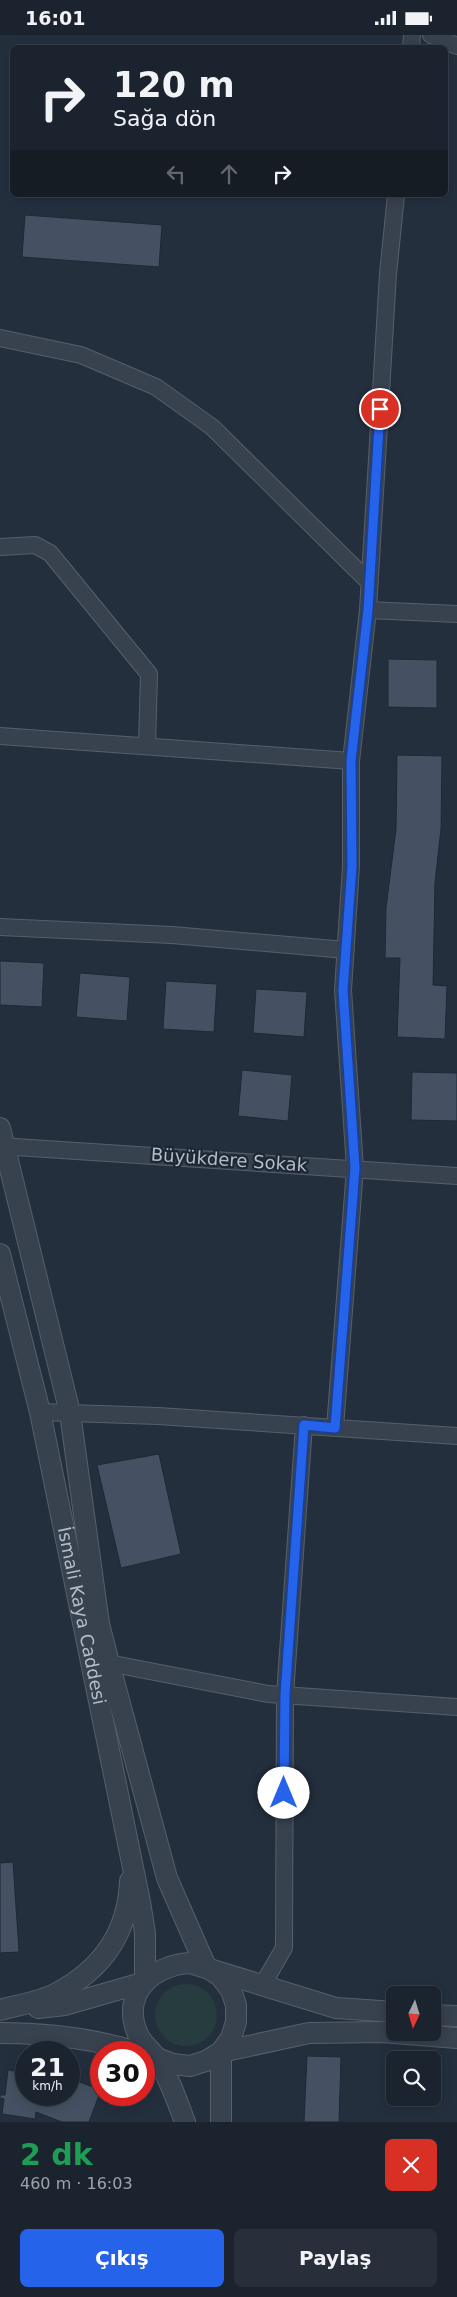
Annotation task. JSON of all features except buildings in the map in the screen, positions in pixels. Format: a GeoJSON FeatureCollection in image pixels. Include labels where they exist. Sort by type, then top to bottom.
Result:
{"type":"FeatureCollection","features":[{"type":"Feature","properties":{"kind":"street"},"geometry":{"type":"LineString","coordinates":[[431,35],[457,46]]}},
{"type":"Feature","properties":{"kind":"street"},"geometry":{"type":"LineString","coordinates":[[335,1428],[355,1168],[343,990],[352,866],[351,761],[368,610],[388,275],[396,197]]}},
{"type":"Feature","properties":{"kind":"street"},"geometry":{"type":"LineString","coordinates":[[0,337],[81,355],[156,387],[212,427],[370,583]]}},
{"type":"Feature","properties":{"kind":"street"},"geometry":{"type":"LineString","coordinates":[[0,547],[36,545],[50,553],[149,674],[147,746]]}},
{"type":"Feature","properties":{"kind":"street"},"geometry":{"type":"LineString","coordinates":[[368,610],[457,614]]}},
{"type":"Feature","properties":{"kind":"street"},"geometry":{"type":"LineString","coordinates":[[0,736],[351,761]]}},
{"type":"Feature","properties":{"kind":"street"},"geometry":{"type":"LineString","coordinates":[[0,927],[172,935],[346,950]]}},
{"type":"Feature","properties":{"kind":"street"},"geometry":{"type":"LineString","coordinates":[[1,1140],[70,1413],[99,1624],[100,1661],[167,1878],[206,1967],[220,1976],[230,1990],[236,2005],[236,2022],[231,2038],[220,2052],[206,2061],[190,2065],[173,2064],[155,2057]]}},
{"type":"Feature","properties":{"kind":"street","name":"Büyükdere Sokak"},"geometry":{"type":"LineString","coordinates":[[1,1140],[457,1176]]}},
{"type":"Feature","properties":{"kind":"street","name":"İsmali Kaya Caddesi"},"geometry":{"type":"LineString","coordinates":[[0,1254],[6,1298],[40,1412],[100,1661],[145,1933],[144,1981]]}},
{"type":"Feature","properties":{"kind":"street"},"geometry":{"type":"LineString","coordinates":[[40,1412],[158,1416],[457,1436]]}},
{"type":"Feature","properties":{"kind":"street"},"geometry":{"type":"LineString","coordinates":[[263,1984],[284,1948],[285,1695],[304,1425]]}},
{"type":"Feature","properties":{"kind":"street"},"geometry":{"type":"LineString","coordinates":[[100,1661],[268,1694],[457,1707]]}},
{"type":"Feature","properties":{"kind":"street"},"geometry":{"type":"LineString","coordinates":[[0,2011],[54,1994],[95,1966],[113,1944],[121,1930],[129,1903],[131,1854]]}},
{"type":"Feature","properties":{"kind":"street"},"geometry":{"type":"LineString","coordinates":[[0,2011],[65,2005],[144,1981],[157,1971],[173,1964],[190,1963],[336,2008],[386,2011]]}},
{"type":"Feature","properties":{"kind":"street"},"geometry":{"type":"LineString","coordinates":[[141,2041],[136,2031],[133,2014],[136,1997],[144,1981]]}},
{"type":"Feature","properties":{"kind":"street"},"geometry":{"type":"LineString","coordinates":[[441,2015],[457,2016]]}},
{"type":"Feature","properties":{"kind":"street"},"geometry":{"type":"LineString","coordinates":[[0,2033],[28,2033],[90,2042]]}},
{"type":"Feature","properties":{"kind":"street"},"geometry":{"type":"LineString","coordinates":[[220,2052],[309,2033],[383,2033],[457,2038]]}},
{"type":"Feature","properties":{"kind":"street"},"geometry":{"type":"LineString","coordinates":[[220,2052],[221,2122]]}},
{"type":"Feature","properties":{"kind":"street"},"geometry":{"type":"LineString","coordinates":[[155,2068],[185,2122]]}},
{"type":"Feature","properties":{"kind":"green space"},"geometry":{"type":"Polygon","coordinates":[[[186,1984],[198,1987],[208,1993],[214,2003],[217,2015],[214,2027],[208,2037],[198,2043],[186,2046],[174,2043],[164,2037],[158,2027],[155,2015],[158,2003],[164,1993],[174,1987],[186,1984]]]}},
{"type":"Feature","properties":{"kind":"route"},"geometry":{"type":"LineString","coordinates":[[284,1793],[285,1695],[304,1425],[335,1428],[355,1168],[343,990],[352,866],[351,761],[368,610],[380,409]]}}]}
